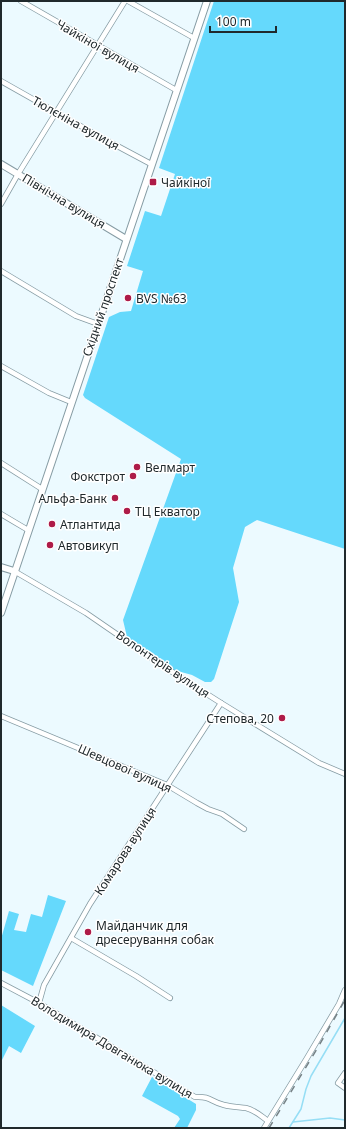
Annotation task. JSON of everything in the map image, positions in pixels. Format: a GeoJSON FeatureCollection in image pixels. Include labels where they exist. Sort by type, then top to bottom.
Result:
{"type":"FeatureCollection","features":[{"type":"Feature","properties":{"kind":"main road","name":"Східний проспект"},"geometry":{"type":"LineString","coordinates":[[1,613],[207,1]]}},
{"type":"Feature","properties":{"kind":"main road","name":"Північна вулиця"},"geometry":{"type":"LineString","coordinates":[[1,164],[126,239]]}},
{"type":"Feature","properties":{"kind":"main road","name":"Волонтерів вулиця"},"geometry":{"type":"LineString","coordinates":[[1,567],[14,571]]}},
{"type":"Feature","properties":{"kind":"street","name":"Чайкіної вулиця"},"geometry":{"type":"LineString","coordinates":[[21,1],[176,90]]}},
{"type":"Feature","properties":{"kind":"street"},"geometry":{"type":"LineString","coordinates":[[1,204],[55,112],[126,1],[194,38]]}},
{"type":"Feature","properties":{"kind":"street","name":"Тюлєніна вулиця"},"geometry":{"type":"LineString","coordinates":[[1,81],[151,164]]}},
{"type":"Feature","properties":{"kind":"street"},"geometry":{"type":"LineString","coordinates":[[1,272],[76,316],[98,324]]}},
{"type":"Feature","properties":{"kind":"street"},"geometry":{"type":"LineString","coordinates":[[1,366],[49,393],[71,402]]}},
{"type":"Feature","properties":{"kind":"street"},"geometry":{"type":"LineString","coordinates":[[1,463],[42,488]]}},
{"type":"Feature","properties":{"kind":"street"},"geometry":{"type":"LineString","coordinates":[[1,514],[28,530]]}},
{"type":"Feature","properties":{"kind":"street","name":"Волонтерів вулиця"},"geometry":{"type":"LineString","coordinates":[[14,571],[86,613],[166,668],[221,703],[319,763],[345,774]]}},
{"type":"Feature","properties":{"kind":"street","name":"Комарова вулиця"},"geometry":{"type":"LineString","coordinates":[[39,1003],[44,985],[93,900],[221,703]]}},
{"type":"Feature","properties":{"kind":"street","name":"Шевцової вулиця"},"geometry":{"type":"LineString","coordinates":[[1,716],[167,785],[208,809],[222,814],[244,829]]}},
{"type":"Feature","properties":{"kind":"street"},"geometry":{"type":"LineString","coordinates":[[71,938],[170,998]]}},
{"type":"Feature","properties":{"kind":"street","name":"Володимира Довганюка вулиця"},"geometry":{"type":"LineString","coordinates":[[1,983],[39,1003],[195,1097],[208,1097],[222,1105],[246,1108],[256,1112],[268,1121]]}},
{"type":"Feature","properties":{"kind":"street"},"geometry":{"type":"LineString","coordinates":[[264,1128],[339,1004],[345,990]]}},
{"type":"Feature","properties":{"kind":"street"},"geometry":{"type":"LineString","coordinates":[[345,1072],[338,1083],[345,1088]]}},
{"type":"Feature","properties":{"kind":"shaded area"},"geometry":{"type":"Polygon","coordinates":[[[214,1],[345,1],[345,549],[257,520],[245,527],[233,568],[239,602],[214,679],[211,682],[205,682],[192,675],[174,670],[127,637],[123,620],[181,459],[85,398],[83,395],[109,317],[120,312],[131,311],[143,271],[127,266],[145,211],[161,216],[175,174],[159,168],[214,1]]]}},
{"type":"Feature","properties":{"kind":"shaded area"},"geometry":{"type":"Polygon","coordinates":[[[48,895],[66,901],[33,986],[1,970],[1,939],[9,911],[19,914],[14,930],[26,932],[31,914],[42,917],[48,895]]]}},
{"type":"Feature","properties":{"kind":"shaded area"},"geometry":{"type":"Polygon","coordinates":[[[1,1005],[35,1026],[21,1053],[9,1046],[1,1062],[1,1005]]]}},
{"type":"Feature","properties":{"kind":"shaded area"},"geometry":{"type":"Polygon","coordinates":[[[152,1077],[196,1104],[196,1110],[187,1128],[174,1128],[180,1119],[178,1116],[142,1096],[152,1077]]]}},
{"type":"Feature","properties":{"kind":"waterway"},"geometry":{"type":"LineString","coordinates":[[289,1128],[301,1109],[311,1076],[345,1018]]}},
{"type":"Feature","properties":{"kind":"waterway"},"geometry":{"type":"LineString","coordinates":[[293,1122],[330,1118],[345,1120]]}},
{"type":"Feature","properties":{"kind":"railway"},"geometry":{"type":"LineString","coordinates":[[269,1128],[345,1000]]}},
{"type":"Feature","properties":{"kind":"place","name":"Чайкіної"},"geometry":{"type":"Point","coordinates":[153,182]}},
{"type":"Feature","properties":{"kind":"place","name":"BVS №63"},"geometry":{"type":"Point","coordinates":[128,298]}},
{"type":"Feature","properties":{"kind":"place","name":"Велмарт"},"geometry":{"type":"Point","coordinates":[137,467]}},
{"type":"Feature","properties":{"kind":"place","name":"Фокстрот"},"geometry":{"type":"Point","coordinates":[133,476]}},
{"type":"Feature","properties":{"kind":"place","name":"Альфа-Банк"},"geometry":{"type":"Point","coordinates":[115,498]}},
{"type":"Feature","properties":{"kind":"place","name":"ТЦ Екватор"},"geometry":{"type":"Point","coordinates":[127,511]}},
{"type":"Feature","properties":{"kind":"place","name":"Атлантида"},"geometry":{"type":"Point","coordinates":[52,524]}},
{"type":"Feature","properties":{"kind":"place","name":"Автовикуп"},"geometry":{"type":"Point","coordinates":[50,545]}},
{"type":"Feature","properties":{"kind":"place","name":"Степова, 20"},"geometry":{"type":"Point","coordinates":[282,718]}},
{"type":"Feature","properties":{"kind":"place","name":"Майданчик для дресерування собак"},"geometry":{"type":"Point","coordinates":[88,932]}}]}
